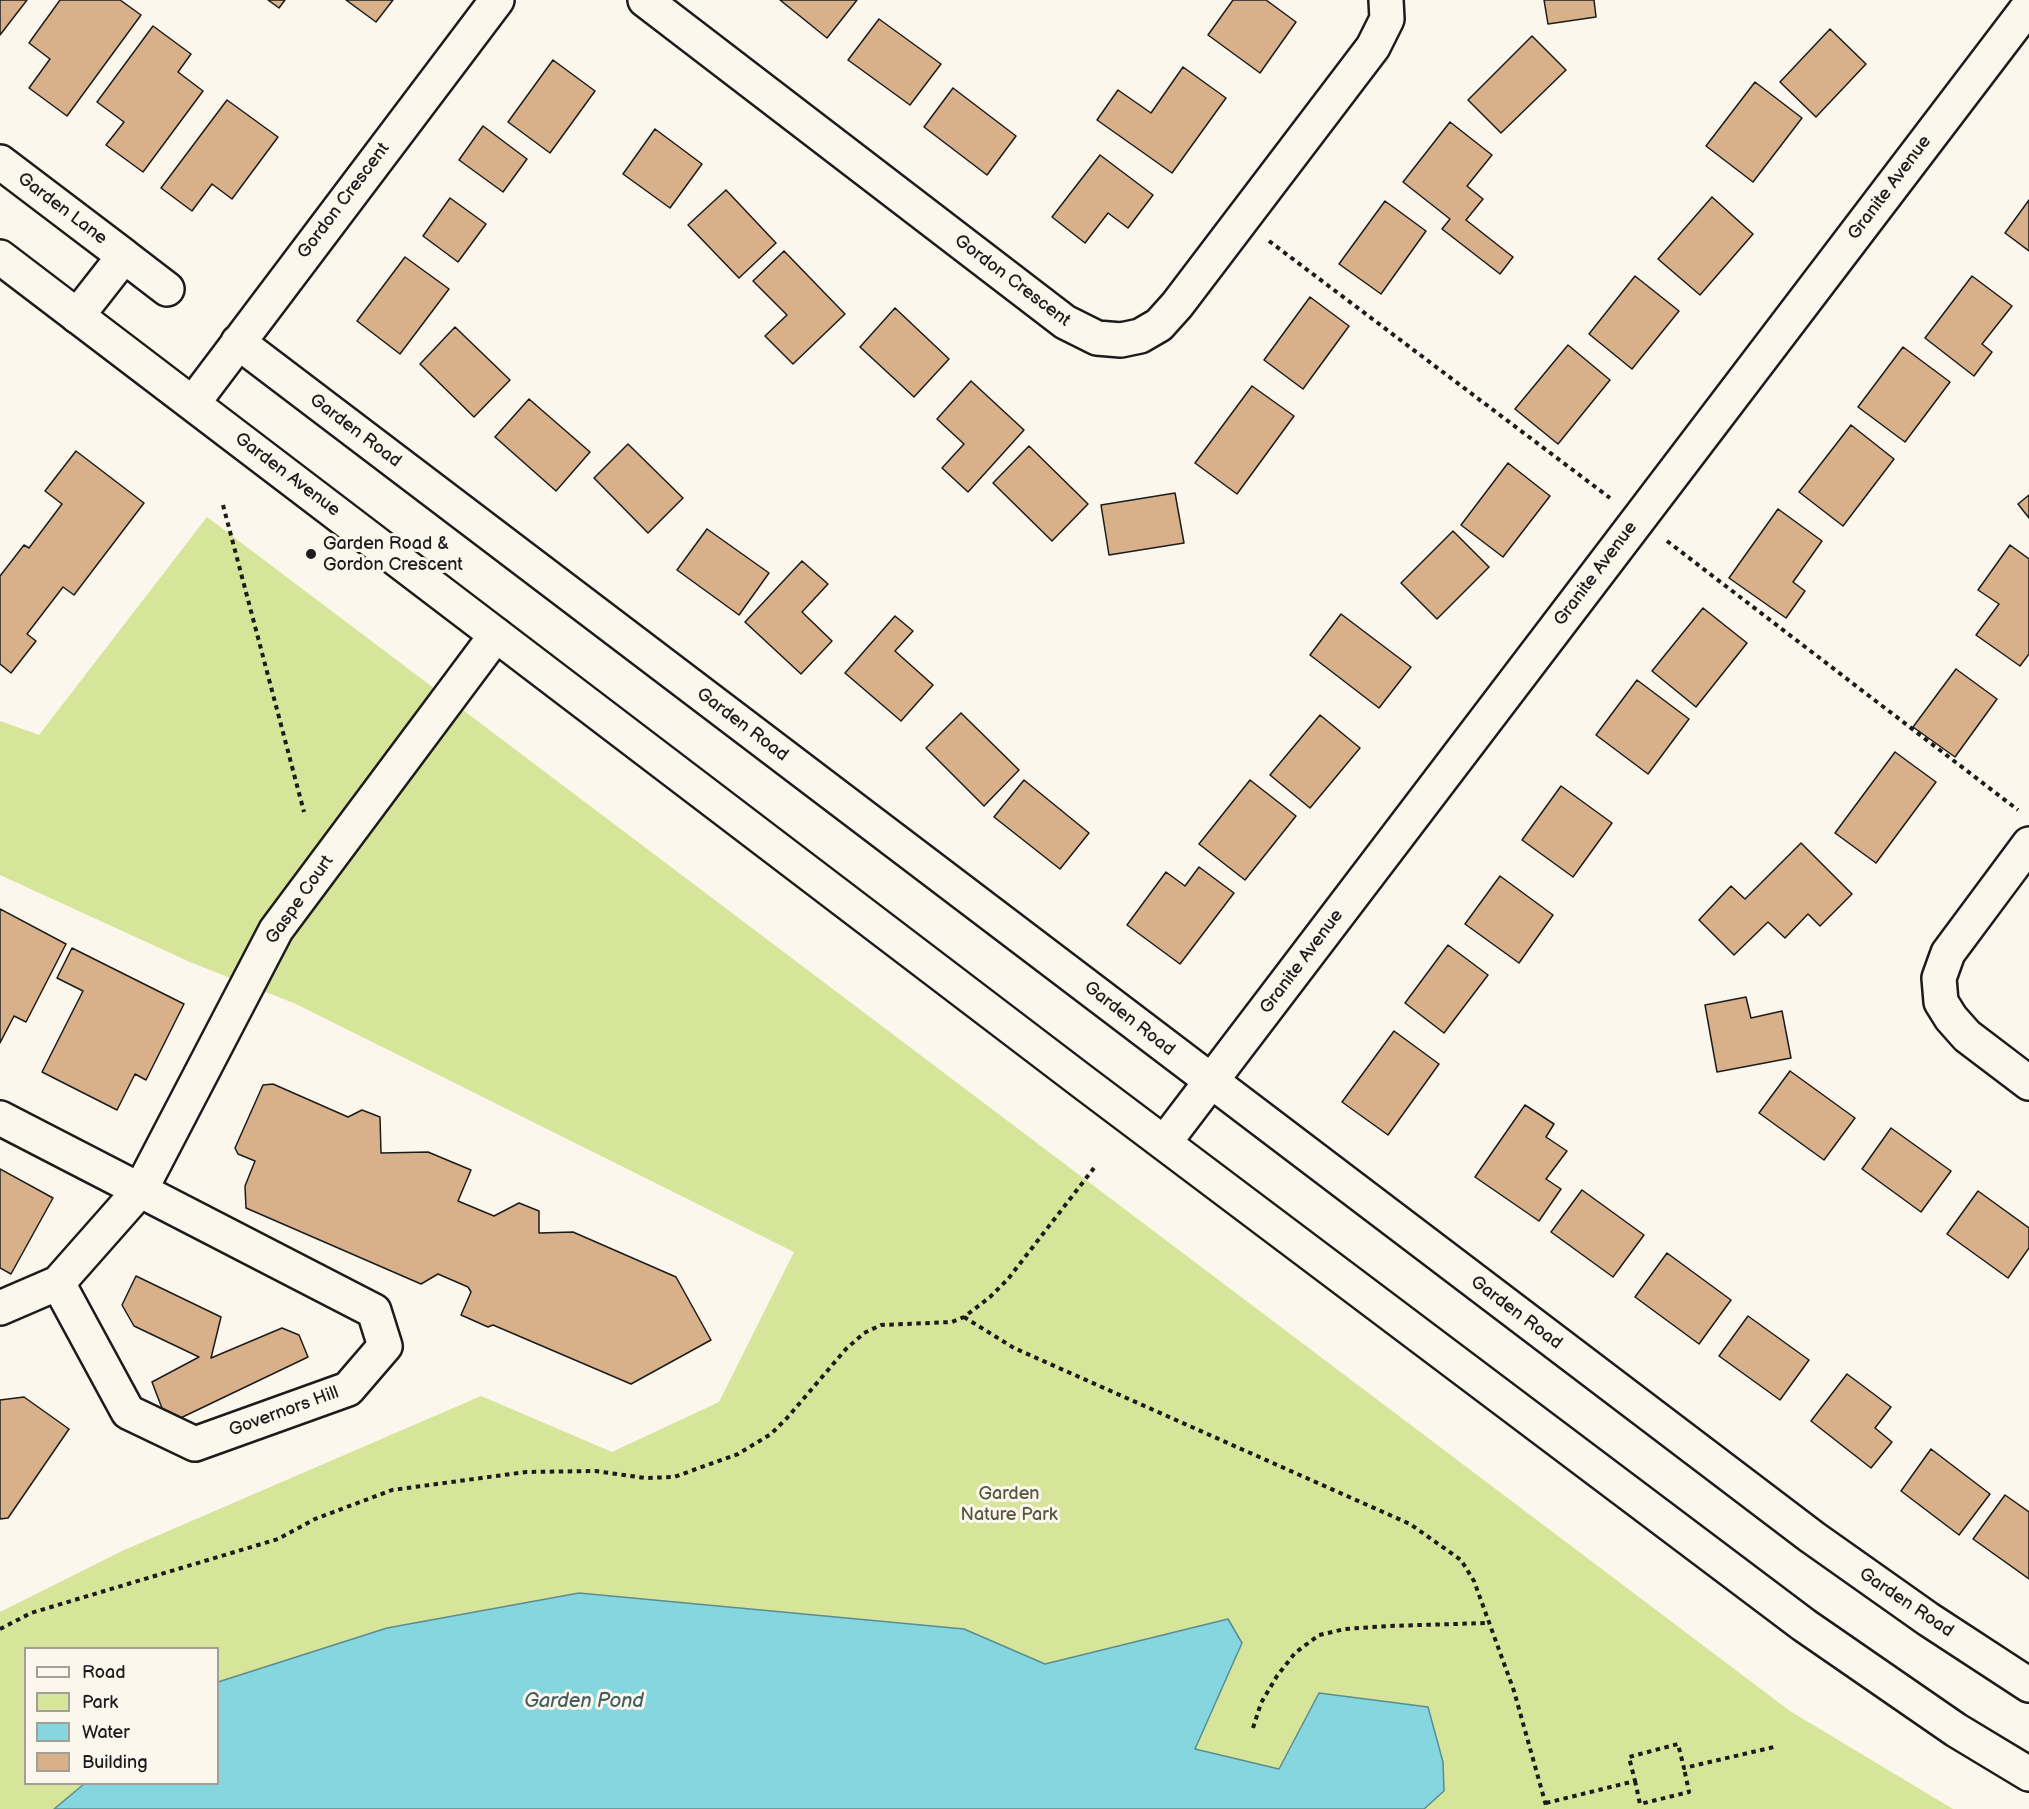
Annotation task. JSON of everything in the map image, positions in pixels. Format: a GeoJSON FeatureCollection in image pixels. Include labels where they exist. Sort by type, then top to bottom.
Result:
{"type":"FeatureCollection","features":[{"type":"Feature","properties":{"kind":"street","name":"Gordon Crescent"},"geometry":{"type":"LineString","coordinates":[[193,403],[497,0]]}},
{"type":"Feature","properties":{"kind":"street","name":"Gordon Crescent"},"geometry":{"type":"LineString","coordinates":[[645,0],[1065,322],[1097,338],[1121,340],[1140,336],[1159,325],[1243,219],[1374,47],[1387,19],[1386,0]]}},
{"type":"Feature","properties":{"kind":"street","name":"Granite Avenue"},"geometry":{"type":"LineString","coordinates":[[1164,1143],[2029,6]]}},
{"type":"Feature","properties":{"kind":"street","name":"Garden Lane"},"geometry":{"type":"LineString","coordinates":[[0,162],[167,289]]}},
{"type":"Feature","properties":{"kind":"street","name":"Garden Lane"},"geometry":{"type":"LineString","coordinates":[[78,316],[124,256]]}},
{"type":"Feature","properties":{"kind":"street"},"geometry":{"type":"LineString","coordinates":[[0,257],[193,403]]}},
{"type":"Feature","properties":{"kind":"street","name":"Garden Road"},"geometry":{"type":"LineString","coordinates":[[238,342],[1211,1083],[1821,1543],[1928,1619],[2029,1686]]}},
{"type":"Feature","properties":{"kind":"street","name":"Garden Avenue"},"geometry":{"type":"LineString","coordinates":[[193,403],[496,635]]}},
{"type":"Feature","properties":{"kind":"street"},"geometry":{"type":"LineString","coordinates":[[496,635],[1164,1143],[1804,1625],[1956,1730],[2029,1774]]}},
{"type":"Feature","properties":{"kind":"street","name":"Gaspe Court"},"geometry":{"type":"LineString","coordinates":[[141,1189],[276,930],[496,635]]}},
{"type":"Feature","properties":{"kind":"street"},"geometry":{"type":"LineString","coordinates":[[2029,844],[1948,952],[1939,978],[1941,1002],[1951,1018],[1967,1036],[2029,1083]]}},
{"type":"Feature","properties":{"kind":"street","name":"Governors Hill"},"geometry":{"type":"LineString","coordinates":[[0,1118],[374,1311],[385,1346],[348,1389],[195,1444],[128,1412],[58,1283]]}},
{"type":"Feature","properties":{"kind":"street"},"geometry":{"type":"LineString","coordinates":[[0,1308],[58,1283],[141,1189]]}},
{"type":"Feature","properties":{"kind":"path"},"geometry":{"type":"LineString","coordinates":[[1243,219],[1616,502]]}},
{"type":"Feature","properties":{"kind":"path"},"geometry":{"type":"LineString","coordinates":[[224,505],[304,812]]}},
{"type":"Feature","properties":{"kind":"path"},"geometry":{"type":"LineString","coordinates":[[1664,538],[2022,813]]}},
{"type":"Feature","properties":{"kind":"path"},"geometry":{"type":"LineString","coordinates":[[0,1629],[31,1613],[278,1539],[315,1519],[392,1490],[526,1472],[595,1471],[645,1478],[674,1477],[738,1454],[771,1434],[787,1419],[846,1349],[864,1333],[881,1325],[932,1324],[952,1322],[964,1317],[1008,1279],[1094,1168]]}},
{"type":"Feature","properties":{"kind":"path"},"geometry":{"type":"LineString","coordinates":[[964,1317],[1014,1348],[1410,1524],[1461,1560],[1474,1581],[1487,1623],[1514,1691],[1547,1809]]}},
{"type":"Feature","properties":{"kind":"path"},"geometry":{"type":"LineString","coordinates":[[1253,1728],[1261,1703],[1277,1676],[1295,1653],[1318,1635],[1345,1629],[1487,1623]]}},
{"type":"Feature","properties":{"kind":"path"},"geometry":{"type":"LineString","coordinates":[[1678,1744],[1684,1768],[1689,1792],[1640,1804],[1629,1757],[1678,1744]]}},
{"type":"Feature","properties":{"kind":"path"},"geometry":{"type":"LineString","coordinates":[[1684,1768],[1774,1747]]}},
{"type":"Feature","properties":{"kind":"path"},"geometry":{"type":"LineString","coordinates":[[1546,1803],[1635,1781]]}},
{"type":"Feature","properties":{"kind":"green space","name":"Garden Nature Park"},"geometry":{"type":"Polygon","coordinates":[[[207,517],[1790,1711],[1953,1809],[0,1809],[0,1612],[122,1551],[481,1396],[612,1452],[719,1402],[794,1252],[296,1004],[190,962],[0,875],[0,721],[39,735],[207,517]]]}},
{"type":"Feature","properties":{"kind":"water","name":"Garden Pond"},"geometry":{"type":"Polygon","coordinates":[[[579,1593],[964,1629],[1045,1664],[1228,1619],[1242,1643],[1195,1749],[1279,1769],[1319,1693],[1428,1707],[1443,1762],[1444,1791],[1424,1809],[54,1809],[83,1785],[219,1785],[219,1682],[387,1628],[579,1593]]]}},
{"type":"Feature","properties":{"kind":"building"},"geometry":{"type":"Polygon","coordinates":[[[0,0],[27,0],[0,35],[0,0]]]}},
{"type":"Feature","properties":{"kind":"building"},"geometry":{"type":"Polygon","coordinates":[[[60,0],[120,0],[141,15],[67,116],[29,88],[50,59],[29,43],[60,0]]]}},
{"type":"Feature","properties":{"kind":"building"},"geometry":{"type":"Polygon","coordinates":[[[268,0],[285,0],[279,8],[268,0]]]}},
{"type":"Feature","properties":{"kind":"building"},"geometry":{"type":"Polygon","coordinates":[[[346,0],[393,0],[376,22],[346,0]]]}},
{"type":"Feature","properties":{"kind":"building"},"geometry":{"type":"Polygon","coordinates":[[[780,0],[857,0],[827,38],[780,0]]]}},
{"type":"Feature","properties":{"kind":"building"},"geometry":{"type":"Polygon","coordinates":[[[1233,0],[1266,0],[1296,22],[1260,73],[1208,35],[1233,0]]]}},
{"type":"Feature","properties":{"kind":"building"},"geometry":{"type":"Polygon","coordinates":[[[1544,0],[1594,0],[1596,17],[1548,24],[1544,0]]]}},
{"type":"Feature","properties":{"kind":"building"},"geometry":{"type":"Polygon","coordinates":[[[879,19],[941,64],[910,105],[848,60],[879,19]]]}},
{"type":"Feature","properties":{"kind":"building"},"geometry":{"type":"Polygon","coordinates":[[[153,26],[191,54],[178,72],[203,91],[143,172],[106,145],[124,122],[97,102],[153,26]]]}},
{"type":"Feature","properties":{"kind":"building"},"geometry":{"type":"Polygon","coordinates":[[[1830,29],[1866,64],[1816,117],[1780,82],[1830,29]]]}},
{"type":"Feature","properties":{"kind":"building"},"geometry":{"type":"Polygon","coordinates":[[[1532,36],[1566,70],[1501,133],[1468,100],[1532,36]]]}},
{"type":"Feature","properties":{"kind":"building"},"geometry":{"type":"Polygon","coordinates":[[[553,60],[595,91],[550,153],[508,122],[553,60]]]}},
{"type":"Feature","properties":{"kind":"building"},"geometry":{"type":"Polygon","coordinates":[[[1183,67],[1226,98],[1172,173],[1097,120],[1118,90],[1151,113],[1183,67]]]}},
{"type":"Feature","properties":{"kind":"building"},"geometry":{"type":"Polygon","coordinates":[[[1755,82],[1802,118],[1753,182],[1706,146],[1755,82]]]}},
{"type":"Feature","properties":{"kind":"building"},"geometry":{"type":"Polygon","coordinates":[[[953,88],[1016,136],[987,175],[924,127],[953,88]]]}},
{"type":"Feature","properties":{"kind":"building"},"geometry":{"type":"Polygon","coordinates":[[[227,100],[278,137],[232,199],[212,184],[192,211],[161,188],[227,100]]]}},
{"type":"Feature","properties":{"kind":"building"},"geometry":{"type":"Polygon","coordinates":[[[1450,122],[1492,155],[1467,186],[1483,199],[1466,220],[1513,257],[1500,274],[1442,229],[1450,219],[1403,182],[1450,122]]]}},
{"type":"Feature","properties":{"kind":"building"},"geometry":{"type":"Polygon","coordinates":[[[483,126],[527,159],[503,192],[459,160],[483,126]]]}},
{"type":"Feature","properties":{"kind":"building"},"geometry":{"type":"Polygon","coordinates":[[[655,129],[702,164],[670,208],[623,174],[655,129]]]}},
{"type":"Feature","properties":{"kind":"building"},"geometry":{"type":"Polygon","coordinates":[[[1100,155],[1153,195],[1128,228],[1108,213],[1085,243],[1052,217],[1100,155]]]}},
{"type":"Feature","properties":{"kind":"building"},"geometry":{"type":"Polygon","coordinates":[[[726,190],[776,243],[739,278],[688,225],[726,190]]]}},
{"type":"Feature","properties":{"kind":"building"},"geometry":{"type":"Polygon","coordinates":[[[1712,197],[1753,234],[1700,295],[1658,259],[1712,197]]]}},
{"type":"Feature","properties":{"kind":"building"},"geometry":{"type":"Polygon","coordinates":[[[450,198],[486,224],[458,262],[423,236],[450,198]]]}},
{"type":"Feature","properties":{"kind":"building"},"geometry":{"type":"Polygon","coordinates":[[[2029,200],[2029,251],[2005,233],[2029,200]]]}},
{"type":"Feature","properties":{"kind":"building"},"geometry":{"type":"Polygon","coordinates":[[[1385,201],[1426,231],[1381,294],[1339,264],[1385,201]]]}},
{"type":"Feature","properties":{"kind":"building"},"geometry":{"type":"Polygon","coordinates":[[[784,251],[845,314],[793,364],[765,336],[787,315],[753,281],[784,251]]]}},
{"type":"Feature","properties":{"kind":"building"},"geometry":{"type":"Polygon","coordinates":[[[405,257],[449,289],[400,354],[357,321],[405,257]]]}},
{"type":"Feature","properties":{"kind":"building"},"geometry":{"type":"Polygon","coordinates":[[[1635,276],[1679,311],[1632,369],[1589,334],[1635,276]]]}},
{"type":"Feature","properties":{"kind":"building"},"geometry":{"type":"Polygon","coordinates":[[[1972,276],[2012,306],[1982,344],[1992,352],[1974,376],[1925,338],[1972,276]]]}},
{"type":"Feature","properties":{"kind":"building"},"geometry":{"type":"Polygon","coordinates":[[[1310,297],[1349,326],[1303,389],[1264,360],[1310,297]]]}},
{"type":"Feature","properties":{"kind":"building"},"geometry":{"type":"Polygon","coordinates":[[[895,308],[949,359],[914,397],[860,347],[895,308]]]}},
{"type":"Feature","properties":{"kind":"building"},"geometry":{"type":"Polygon","coordinates":[[[455,327],[510,380],[474,417],[420,364],[455,327]]]}},
{"type":"Feature","properties":{"kind":"building"},"geometry":{"type":"Polygon","coordinates":[[[1568,345],[1610,380],[1558,444],[1515,409],[1568,345]]]}},
{"type":"Feature","properties":{"kind":"building"},"geometry":{"type":"Polygon","coordinates":[[[1903,347],[1950,382],[1905,442],[1858,407],[1903,347]]]}},
{"type":"Feature","properties":{"kind":"building"},"geometry":{"type":"Polygon","coordinates":[[[971,381],[1024,430],[968,492],[942,468],[964,444],[937,419],[971,381]]]}},
{"type":"Feature","properties":{"kind":"building"},"geometry":{"type":"Polygon","coordinates":[[[1252,386],[1294,416],[1237,494],[1195,463],[1252,386]]]}},
{"type":"Feature","properties":{"kind":"building"},"geometry":{"type":"Polygon","coordinates":[[[529,399],[590,452],[556,491],[495,437],[529,399]]]}},
{"type":"Feature","properties":{"kind":"building"},"geometry":{"type":"Polygon","coordinates":[[[1851,425],[1894,459],[1843,526],[1799,492],[1851,425]]]}},
{"type":"Feature","properties":{"kind":"building"},"geometry":{"type":"Polygon","coordinates":[[[628,444],[683,498],[648,533],[594,478],[628,444]]]}},
{"type":"Feature","properties":{"kind":"building"},"geometry":{"type":"Polygon","coordinates":[[[1029,446],[1088,504],[1052,541],[993,483],[1029,446]]]}},
{"type":"Feature","properties":{"kind":"building"},"geometry":{"type":"Polygon","coordinates":[[[76,451],[144,503],[74,595],[63,587],[27,634],[36,641],[11,673],[0,664],[0,576],[24,545],[29,548],[62,504],[45,491],[76,451]]]}},
{"type":"Feature","properties":{"kind":"building"},"geometry":{"type":"Polygon","coordinates":[[[1508,463],[1550,496],[1503,557],[1461,525],[1508,463]]]}},
{"type":"Feature","properties":{"kind":"building"},"geometry":{"type":"Polygon","coordinates":[[[1175,493],[1184,543],[1109,555],[1101,505],[1175,493]]]}},
{"type":"Feature","properties":{"kind":"building"},"geometry":{"type":"Polygon","coordinates":[[[2029,495],[2029,518],[2018,504],[2029,495]]]}},
{"type":"Feature","properties":{"kind":"building"},"geometry":{"type":"Polygon","coordinates":[[[1778,509],[1822,541],[1793,582],[1805,591],[1786,618],[1729,578],[1778,509]]]}},
{"type":"Feature","properties":{"kind":"building"},"geometry":{"type":"Polygon","coordinates":[[[707,529],[769,573],[739,615],[677,570],[707,529]]]}},
{"type":"Feature","properties":{"kind":"building"},"geometry":{"type":"Polygon","coordinates":[[[1453,531],[1489,567],[1437,619],[1401,583],[1453,531]]]}},
{"type":"Feature","properties":{"kind":"building"},"geometry":{"type":"Polygon","coordinates":[[[2010,545],[2029,559],[2029,654],[2020,666],[1976,635],[1999,604],[1978,590],[2010,545]]]}},
{"type":"Feature","properties":{"kind":"building"},"geometry":{"type":"Polygon","coordinates":[[[802,561],[828,584],[802,612],[832,641],[801,674],[745,622],[802,561]]]}},
{"type":"Feature","properties":{"kind":"building"},"geometry":{"type":"Polygon","coordinates":[[[1703,608],[1747,643],[1696,707],[1652,671],[1703,608]]]}},
{"type":"Feature","properties":{"kind":"building"},"geometry":{"type":"Polygon","coordinates":[[[1341,614],[1411,667],[1379,708],[1310,655],[1341,614]]]}},
{"type":"Feature","properties":{"kind":"building"},"geometry":{"type":"Polygon","coordinates":[[[895,616],[913,631],[895,651],[933,685],[901,721],[845,673],[895,616]]]}},
{"type":"Feature","properties":{"kind":"building"},"geometry":{"type":"Polygon","coordinates":[[[1956,669],[1997,699],[1955,757],[1913,727],[1956,669]]]}},
{"type":"Feature","properties":{"kind":"building"},"geometry":{"type":"Polygon","coordinates":[[[1637,680],[1689,719],[1648,774],[1596,735],[1637,680]]]}},
{"type":"Feature","properties":{"kind":"building"},"geometry":{"type":"Polygon","coordinates":[[[961,713],[1019,770],[984,806],[926,748],[961,713]]]}},
{"type":"Feature","properties":{"kind":"building"},"geometry":{"type":"Polygon","coordinates":[[[1320,715],[1360,748],[1310,808],[1270,775],[1320,715]]]}},
{"type":"Feature","properties":{"kind":"building"},"geometry":{"type":"Polygon","coordinates":[[[1895,752],[1936,782],[1876,863],[1835,833],[1895,752]]]}},
{"type":"Feature","properties":{"kind":"building"},"geometry":{"type":"Polygon","coordinates":[[[1024,780],[1089,833],[1060,869],[994,817],[1024,780]]]}},
{"type":"Feature","properties":{"kind":"building"},"geometry":{"type":"Polygon","coordinates":[[[1250,780],[1296,816],[1245,880],[1199,844],[1250,780]]]}},
{"type":"Feature","properties":{"kind":"building"},"geometry":{"type":"Polygon","coordinates":[[[1561,786],[1612,823],[1573,877],[1522,840],[1561,786]]]}},
{"type":"Feature","properties":{"kind":"building"},"geometry":{"type":"Polygon","coordinates":[[[1801,843],[1852,894],[1820,926],[1808,914],[1785,938],[1768,922],[1734,955],[1699,920],[1731,886],[1745,899],[1801,843]]]}},
{"type":"Feature","properties":{"kind":"building"},"geometry":{"type":"Polygon","coordinates":[[[1199,867],[1234,893],[1180,964],[1127,925],[1166,872],[1185,886],[1199,867]]]}},
{"type":"Feature","properties":{"kind":"building"},"geometry":{"type":"Polygon","coordinates":[[[1500,876],[1553,915],[1519,963],[1465,924],[1500,876]]]}},
{"type":"Feature","properties":{"kind":"building"},"geometry":{"type":"Polygon","coordinates":[[[0,909],[66,944],[26,1022],[14,1016],[0,1043],[0,909]]]}},
{"type":"Feature","properties":{"kind":"building"},"geometry":{"type":"Polygon","coordinates":[[[1448,945],[1488,975],[1444,1033],[1405,1003],[1448,945]]]}},
{"type":"Feature","properties":{"kind":"building"},"geometry":{"type":"Polygon","coordinates":[[[72,948],[184,1004],[146,1080],[135,1074],[117,1110],[42,1072],[83,991],[57,978],[72,948]]]}},
{"type":"Feature","properties":{"kind":"building"},"geometry":{"type":"Polygon","coordinates":[[[1746,997],[1751,1018],[1782,1011],[1791,1058],[1717,1072],[1705,1005],[1746,997]]]}},
{"type":"Feature","properties":{"kind":"building"},"geometry":{"type":"Polygon","coordinates":[[[1394,1031],[1439,1064],[1388,1135],[1342,1102],[1394,1031]]]}},
{"type":"Feature","properties":{"kind":"building"},"geometry":{"type":"Polygon","coordinates":[[[1790,1071],[1855,1118],[1824,1160],[1759,1113],[1790,1071]]]}},
{"type":"Feature","properties":{"kind":"building"},"geometry":{"type":"Polygon","coordinates":[[[273,1084],[348,1117],[362,1110],[380,1117],[381,1153],[428,1152],[471,1170],[458,1201],[494,1216],[519,1203],[539,1211],[539,1233],[573,1232],[676,1277],[711,1340],[631,1384],[493,1325],[488,1327],[461,1315],[471,1292],[468,1287],[438,1274],[421,1284],[246,1208],[245,1186],[255,1161],[238,1154],[235,1148],[263,1085],[273,1084]]]}},
{"type":"Feature","properties":{"kind":"building"},"geometry":{"type":"Polygon","coordinates":[[[1525,1105],[1554,1124],[1546,1137],[1567,1151],[1546,1179],[1561,1189],[1539,1221],[1475,1177],[1525,1105]]]}},
{"type":"Feature","properties":{"kind":"building"},"geometry":{"type":"Polygon","coordinates":[[[1891,1128],[1951,1171],[1921,1212],[1862,1169],[1891,1128]]]}},
{"type":"Feature","properties":{"kind":"building"},"geometry":{"type":"Polygon","coordinates":[[[0,1169],[53,1198],[11,1274],[0,1268],[0,1169]]]}},
{"type":"Feature","properties":{"kind":"building"},"geometry":{"type":"Polygon","coordinates":[[[1582,1190],[1644,1235],[1613,1277],[1551,1232],[1582,1190]]]}},
{"type":"Feature","properties":{"kind":"building"},"geometry":{"type":"Polygon","coordinates":[[[1978,1191],[2029,1228],[2029,1248],[2008,1278],[1947,1234],[1978,1191]]]}},
{"type":"Feature","properties":{"kind":"building"},"geometry":{"type":"Polygon","coordinates":[[[1667,1253],[1731,1300],[1699,1344],[1635,1297],[1667,1253]]]}},
{"type":"Feature","properties":{"kind":"building"},"geometry":{"type":"Polygon","coordinates":[[[136,1276],[221,1317],[211,1358],[282,1328],[299,1335],[308,1357],[168,1424],[152,1382],[199,1357],[134,1326],[122,1305],[136,1276]]]}},
{"type":"Feature","properties":{"kind":"building"},"geometry":{"type":"Polygon","coordinates":[[[1748,1316],[1809,1360],[1780,1400],[1719,1356],[1748,1316]]]}},
{"type":"Feature","properties":{"kind":"building"},"geometry":{"type":"Polygon","coordinates":[[[1847,1374],[1891,1407],[1875,1428],[1892,1442],[1871,1468],[1811,1421],[1847,1374]]]}},
{"type":"Feature","properties":{"kind":"building"},"geometry":{"type":"Polygon","coordinates":[[[24,1397],[69,1429],[8,1518],[0,1519],[0,1400],[24,1397]]]}},
{"type":"Feature","properties":{"kind":"building"},"geometry":{"type":"Polygon","coordinates":[[[1931,1449],[1990,1494],[1959,1535],[1901,1491],[1931,1449]]]}},
{"type":"Feature","properties":{"kind":"building"},"geometry":{"type":"Polygon","coordinates":[[[2005,1495],[2029,1512],[2029,1579],[1973,1539],[2005,1495]]]}},
{"type":"Feature","properties":{"kind":"place","name":"Garden Road & Gordon Crescent"},"geometry":{"type":"Point","coordinates":[311,554]}}]}
